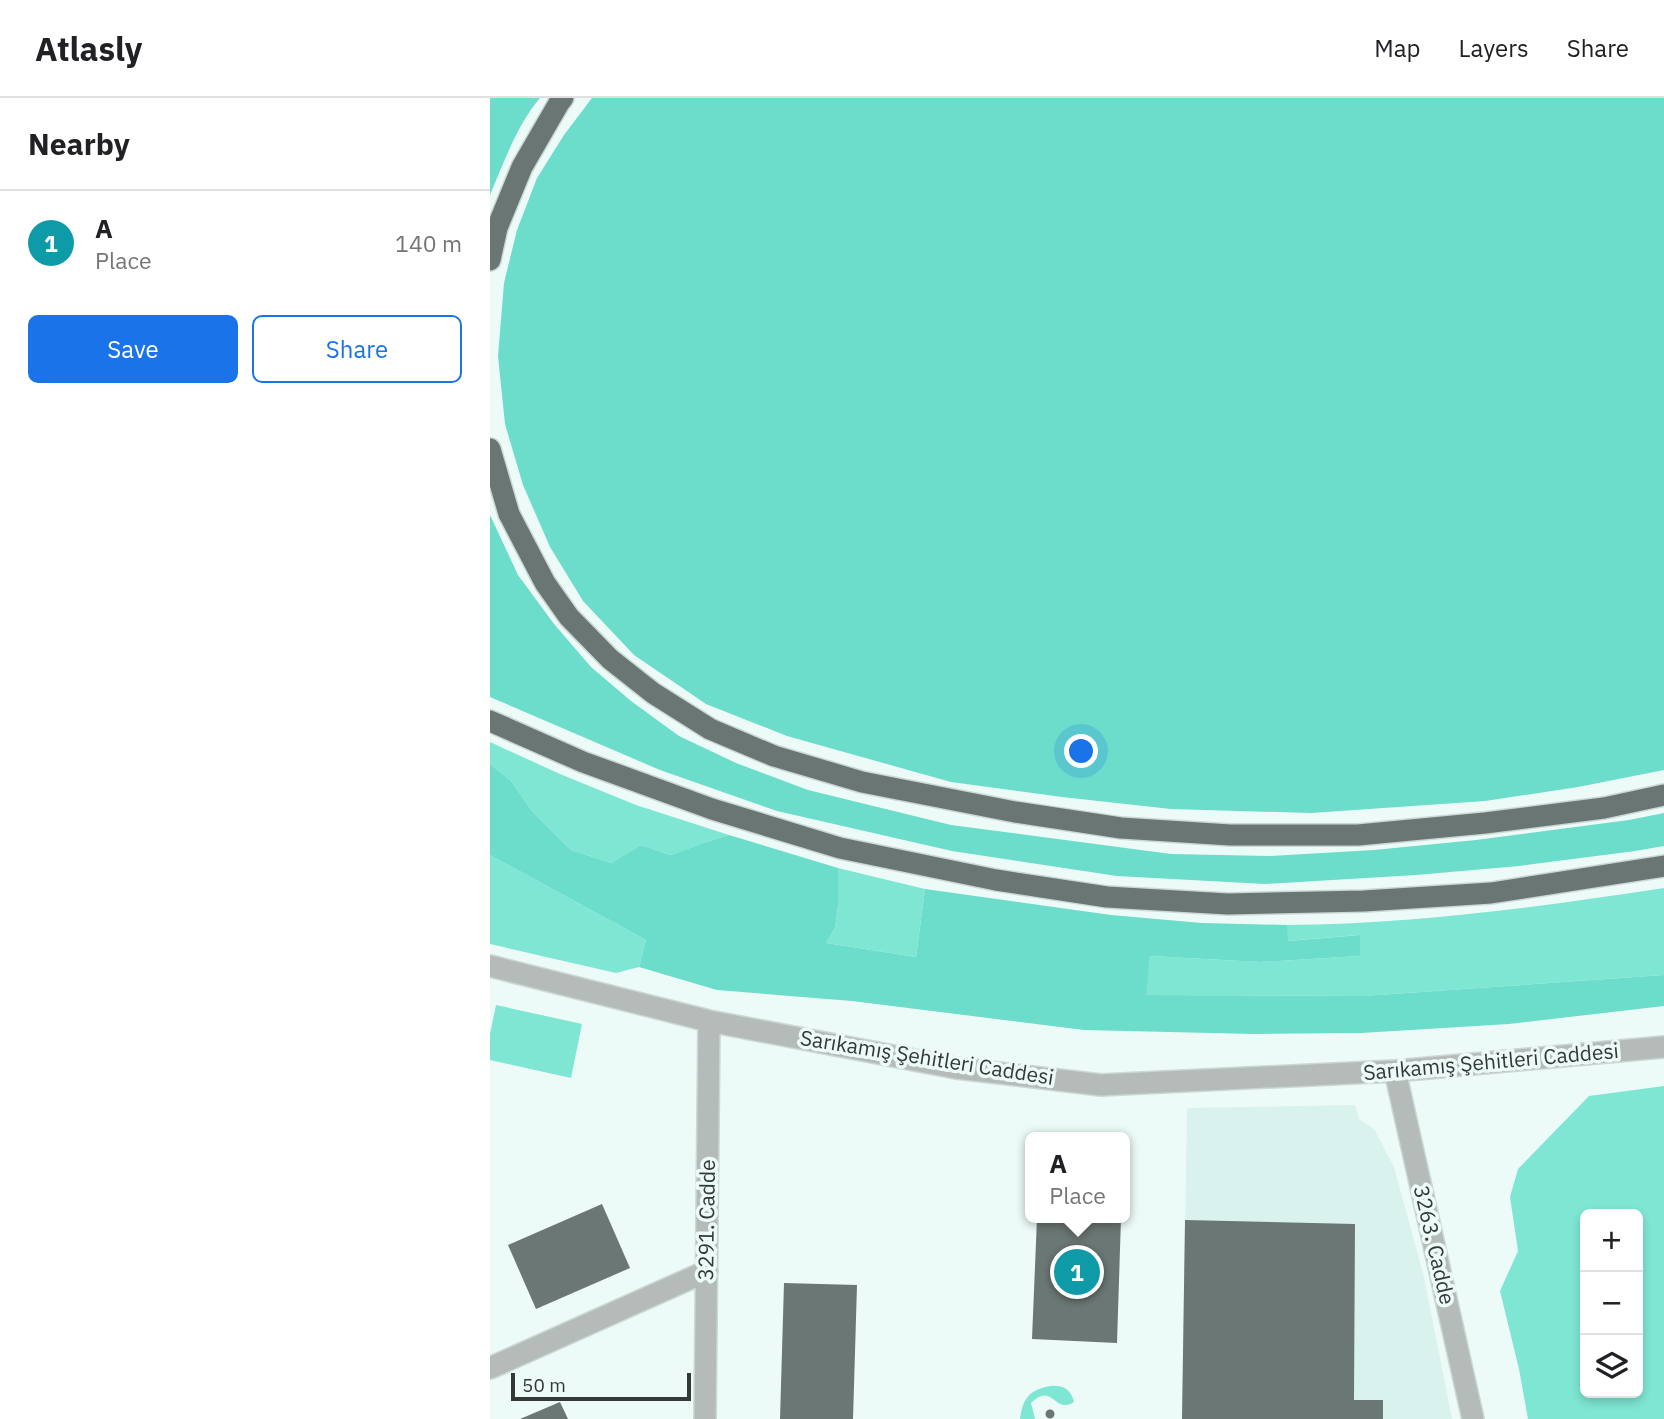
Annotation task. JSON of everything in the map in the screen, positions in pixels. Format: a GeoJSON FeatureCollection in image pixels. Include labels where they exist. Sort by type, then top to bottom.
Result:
{"type":"FeatureCollection","features":[{"type":"Feature","properties":{"kind":"highway"},"geometry":{"type":"LineString","coordinates":[[490,260],[497,228],[522,167],[563,98]]}},
{"type":"Feature","properties":{"kind":"highway"},"geometry":{"type":"LineString","coordinates":[[490,449],[509,514],[545,583],[569,617],[610,659],[653,693],[710,729],[774,756],[862,782],[1014,812],[1121,828],[1230,835],[1358,835],[1485,823],[1590,809],[1664,795]]}},
{"type":"Feature","properties":{"kind":"highway"},"geometry":{"type":"LineString","coordinates":[[490,721],[583,762],[712,809],[840,848],[996,880],[1107,897],[1228,904],[1377,900],[1491,893],[1664,866]]}},
{"type":"Feature","properties":{"kind":"street","name":"Sarıkamış Şehitleri Caddesi"},"geometry":{"type":"LineString","coordinates":[[490,966],[709,1021],[956,1068],[1101,1085],[1395,1071],[1664,1047]]}},
{"type":"Feature","properties":{"kind":"street","name":"3291. Cadde"},"geometry":{"type":"LineString","coordinates":[[705,1419],[709,1021]]}},
{"type":"Feature","properties":{"kind":"street","name":"3263. Cadde"},"geometry":{"type":"LineString","coordinates":[[1395,1071],[1473,1419]]}},
{"type":"Feature","properties":{"kind":"street"},"geometry":{"type":"LineString","coordinates":[[490,1368],[707,1271]]}},
{"type":"Feature","properties":{"kind":"shaded area"},"geometry":{"type":"Polygon","coordinates":[[[1355,1105],[1359,1119],[1374,1129],[1394,1167],[1424,1277],[1452,1419],[1182,1419],[1187,1108],[1355,1105]]]}},
{"type":"Feature","properties":{"kind":"green space"},"geometry":{"type":"Polygon","coordinates":[[[490,98],[540,98],[518,132],[490,195],[490,98]]]}},
{"type":"Feature","properties":{"kind":"green space"},"geometry":{"type":"Polygon","coordinates":[[[592,98],[1664,98],[1664,770],[1485,801],[1311,813],[1171,809],[951,782],[787,736],[706,704],[634,655],[583,601],[550,547],[523,485],[505,424],[498,356],[504,283],[517,230],[537,178],[564,135],[592,98]]]}},
{"type":"Feature","properties":{"kind":"green space"},"geometry":{"type":"Polygon","coordinates":[[[490,515],[518,575],[554,624],[591,667],[679,736],[736,763],[808,790],[951,825],[1171,854],[1270,856],[1374,850],[1476,840],[1664,813],[1664,846],[1519,866],[1265,884],[1117,876],[952,851],[777,811],[660,770],[490,697],[490,515]]]}},
{"type":"Feature","properties":{"kind":"green space"},"geometry":{"type":"Polygon","coordinates":[[[490,742],[636,805],[729,835],[671,855],[641,845],[611,863],[571,850],[532,811],[511,781],[490,764],[490,742]]]}},
{"type":"Feature","properties":{"kind":"green space"},"geometry":{"type":"Polygon","coordinates":[[[490,764],[511,781],[532,811],[571,850],[611,863],[641,845],[671,855],[729,835],[838,868],[835,928],[826,943],[916,957],[925,889],[1111,915],[1202,923],[1287,925],[1288,941],[1360,935],[1360,956],[1260,962],[1150,956],[1146,995],[1363,996],[1664,975],[1664,1006],[1509,1024],[1361,1033],[1254,1034],[1084,1030],[852,1001],[717,990],[639,967],[646,940],[490,855],[490,764]]]}},
{"type":"Feature","properties":{"kind":"green space"},"geometry":{"type":"Polygon","coordinates":[[[490,855],[646,940],[639,967],[616,973],[490,944],[490,855]]]}},
{"type":"Feature","properties":{"kind":"green space"},"geometry":{"type":"Polygon","coordinates":[[[838,868],[925,889],[916,957],[826,943],[835,928],[838,868]]]}},
{"type":"Feature","properties":{"kind":"green space"},"geometry":{"type":"Polygon","coordinates":[[[1664,888],[1664,975],[1363,996],[1145,995],[1150,956],[1260,962],[1360,956],[1359,935],[1287,941],[1287,925],[1476,913],[1664,888]]]}},
{"type":"Feature","properties":{"kind":"green space"},"geometry":{"type":"Polygon","coordinates":[[[496,1005],[582,1024],[571,1078],[490,1060],[490,1034],[496,1005]]]}},
{"type":"Feature","properties":{"kind":"green space"},"geometry":{"type":"Polygon","coordinates":[[[1664,1086],[1664,1419],[1528,1419],[1500,1291],[1518,1251],[1510,1197],[1518,1169],[1589,1096],[1664,1086]]]}},
{"type":"Feature","properties":{"kind":"green space"},"geometry":{"type":"Polygon","coordinates":[[[1050,1386],[1066,1389],[1074,1402],[1062,1405],[1044,1395],[1031,1403],[1035,1419],[1020,1419],[1028,1396],[1050,1386]]]}},
{"type":"Feature","properties":{"kind":"building"},"geometry":{"type":"Polygon","coordinates":[[[602,1204],[630,1268],[536,1309],[508,1245],[602,1204]]]}},
{"type":"Feature","properties":{"kind":"building"},"geometry":{"type":"Polygon","coordinates":[[[1185,1220],[1355,1224],[1354,1400],[1383,1400],[1383,1419],[1182,1419],[1185,1220]]]}},
{"type":"Feature","properties":{"kind":"building"},"geometry":{"type":"Polygon","coordinates":[[[1037,1223],[1121,1223],[1117,1343],[1032,1339],[1037,1223]]]}},
{"type":"Feature","properties":{"kind":"building"},"geometry":{"type":"Polygon","coordinates":[[[784,1283],[857,1285],[853,1419],[780,1419],[784,1283]]]}},
{"type":"Feature","properties":{"kind":"building"},"geometry":{"type":"Polygon","coordinates":[[[560,1402],[568,1419],[520,1419],[560,1402]]]}},
{"type":"Feature","properties":{"kind":"building"},"geometry":{"type":"Polygon","coordinates":[[[1050,1410],[1054,1414],[1050,1418],[1046,1414],[1050,1410]]]}},
{"type":"Feature","properties":{"kind":"place","name":"A"},"geometry":{"type":"Point","coordinates":[1077,1272]}}]}
